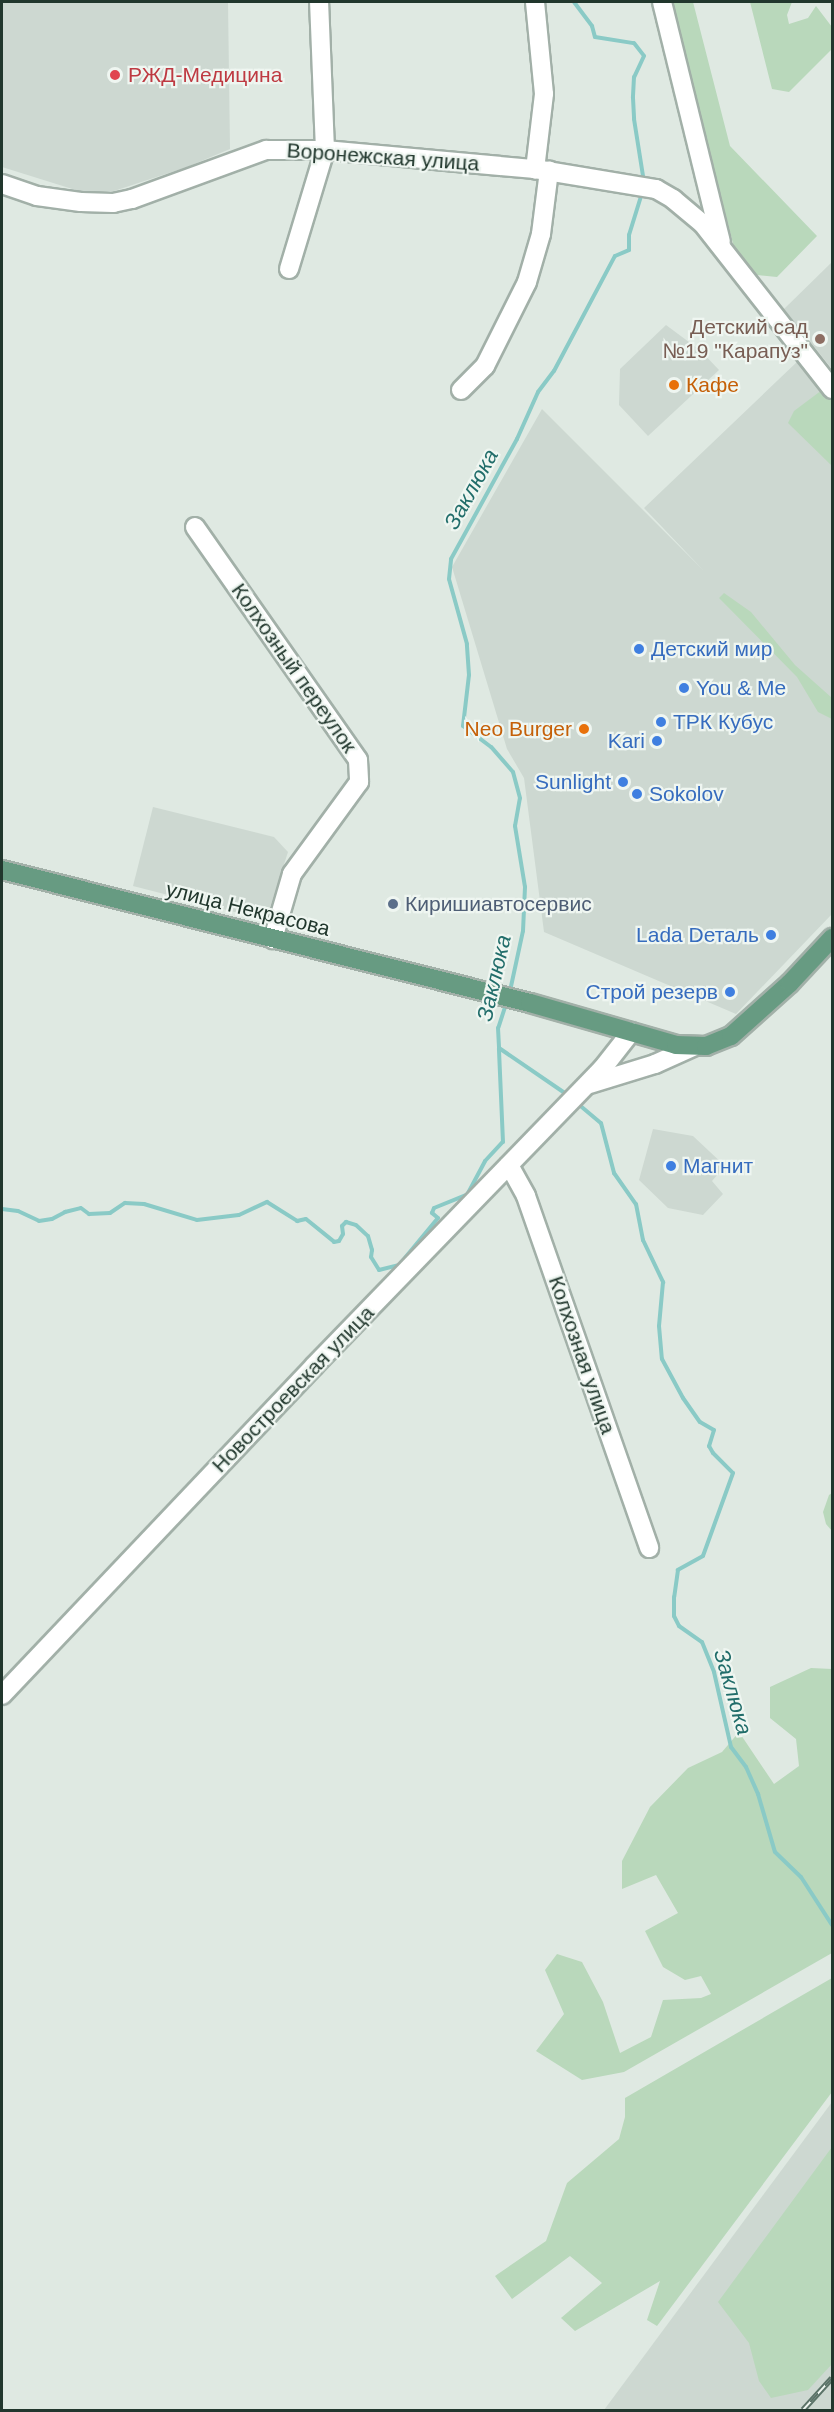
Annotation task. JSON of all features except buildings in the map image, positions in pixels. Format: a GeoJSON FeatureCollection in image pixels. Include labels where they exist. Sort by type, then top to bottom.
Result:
{"type":"FeatureCollection","features":[{"type":"Feature","properties":{"kind":"main road","name":"улица Некрасова"},"geometry":{"type":"LineString","coordinates":[[2,870],[484,992],[630,1032]]}},
{"type":"Feature","properties":{"kind":"main road"},"geometry":{"type":"LineString","coordinates":[[630,1032],[676,1045],[700,1046],[731,1036],[745,1025],[832,938]]}},
{"type":"Feature","properties":{"kind":"street"},"geometry":{"type":"LineString","coordinates":[[289,269],[325,150],[319,2]]}},
{"type":"Feature","properties":{"kind":"street"},"geometry":{"type":"LineString","coordinates":[[461,390],[485,366],[527,282],[541,234],[544,94],[535,2]]}},
{"type":"Feature","properties":{"kind":"street"},"geometry":{"type":"LineString","coordinates":[[662,2],[723,250],[832,389]]}},
{"type":"Feature","properties":{"kind":"street","name":"Воронежская улица"},"geometry":{"type":"LineString","coordinates":[[2,184],[37,196],[81,202],[113,203],[132,199],[266,150],[325,150],[542,170],[631,183],[656,189],[673,199],[702,223],[723,250]]}},
{"type":"Feature","properties":{"kind":"street","name":"Колхозный переулок"},"geometry":{"type":"LineString","coordinates":[[195,527],[358,760],[359,782],[292,874],[273,939]]}},
{"type":"Feature","properties":{"kind":"street","name":"Новостроевская улица"},"geometry":{"type":"LineString","coordinates":[[2,1695],[586,1085],[630,1032]]}},
{"type":"Feature","properties":{"kind":"street","name":"Новостроевская улица"},"geometry":{"type":"LineString","coordinates":[[586,1085],[655,1064],[700,1046]]}},
{"type":"Feature","properties":{"kind":"street","name":"Колхозная улица"},"geometry":{"type":"LineString","coordinates":[[509,1165],[526,1196],[649,1548]]}},
{"type":"Feature","properties":{"kind":"shaded area","name":"РЖД-Медицина"},"geometry":{"type":"Polygon","coordinates":[[[2,2],[228,2],[230,149],[187,167],[114,191],[82,192],[2,167],[2,2]]]}},
{"type":"Feature","properties":{"kind":"shaded area","name":"Детский сад №19 \"Карапуз\""},"geometry":{"type":"Polygon","coordinates":[[[832,262],[832,369],[784,309],[832,262]]]}},
{"type":"Feature","properties":{"kind":"shaded area"},"geometry":{"type":"Polygon","coordinates":[[[666,325],[701,351],[719,370],[648,436],[619,405],[620,369],[666,325]]]}},
{"type":"Feature","properties":{"kind":"shaded area"},"geometry":{"type":"Polygon","coordinates":[[[799,360],[832,396],[832,914],[736,1014],[544,932],[524,778],[507,749],[452,567],[542,409],[704,571],[644,508],[799,360]]]}},
{"type":"Feature","properties":{"kind":"shaded area"},"geometry":{"type":"Polygon","coordinates":[[[153,807],[274,837],[288,852],[266,920],[133,886],[153,807]]]}},
{"type":"Feature","properties":{"kind":"shaded area"},"geometry":{"type":"Polygon","coordinates":[[[653,1129],[693,1136],[725,1166],[712,1181],[723,1194],[703,1215],[668,1208],[639,1180],[653,1129]]]}},
{"type":"Feature","properties":{"kind":"shaded area"},"geometry":{"type":"Polygon","coordinates":[[[832,2102],[832,2410],[604,2410],[832,2102]]]}},
{"type":"Feature","properties":{"kind":"green space"},"geometry":{"type":"Polygon","coordinates":[[[671,2],[693,2],[730,146],[817,236],[777,277],[748,274],[736,255],[671,2]]]}},
{"type":"Feature","properties":{"kind":"green space"},"geometry":{"type":"Polygon","coordinates":[[[750,2],[792,2],[787,15],[789,24],[808,18],[816,6],[832,27],[832,49],[789,92],[772,89],[750,2]]]}},
{"type":"Feature","properties":{"kind":"green space"},"geometry":{"type":"Polygon","coordinates":[[[822,390],[832,396],[832,466],[788,423],[794,411],[822,390]]]}},
{"type":"Feature","properties":{"kind":"green space"},"geometry":{"type":"Polygon","coordinates":[[[724,593],[751,612],[795,665],[832,698],[832,719],[818,712],[797,677],[719,598],[724,593]]]}},
{"type":"Feature","properties":{"kind":"green space"},"geometry":{"type":"Polygon","coordinates":[[[832,1493],[832,1531],[826,1524],[823,1512],[829,1495],[832,1493]]]}},
{"type":"Feature","properties":{"kind":"green space"},"geometry":{"type":"Polygon","coordinates":[[[811,1668],[832,1669],[832,1953],[624,2072],[582,2080],[536,2051],[564,2014],[545,1970],[557,1954],[582,1962],[603,2002],[620,2053],[651,2037],[663,2000],[701,1998],[711,1994],[701,1976],[685,1980],[663,1967],[645,1931],[678,1913],[656,1875],[622,1889],[622,1861],[650,1807],[688,1768],[722,1752],[739,1732],[774,1784],[799,1766],[796,1739],[770,1718],[770,1687],[811,1668]]]}},
{"type":"Feature","properties":{"kind":"green space"},"geometry":{"type":"Polygon","coordinates":[[[832,1978],[832,2092],[657,2326],[647,2320],[660,2281],[575,2331],[561,2318],[602,2283],[570,2256],[512,2299],[495,2276],[546,2241],[567,2183],[619,2139],[625,2117],[625,2098],[832,1978]]]}},
{"type":"Feature","properties":{"kind":"green space"},"geometry":{"type":"Polygon","coordinates":[[[832,2147],[832,2364],[808,2390],[771,2398],[759,2381],[749,2343],[718,2302],[832,2147]]]}},
{"type":"Feature","properties":{"kind":"waterway","name":"Заклюка"},"geometry":{"type":"LineString","coordinates":[[574,2],[592,26],[595,37],[634,43],[644,56],[634,77],[633,98],[644,182]]}},
{"type":"Feature","properties":{"kind":"waterway","name":"Заклюка"},"geometry":{"type":"LineString","coordinates":[[510,991],[523,931],[525,887],[515,826],[520,798],[513,772],[491,747],[463,726],[469,675],[467,644],[449,579],[451,559],[517,439],[538,392],[554,371],[615,256],[629,250],[629,235],[642,193]]}},
{"type":"Feature","properties":{"kind":"waterway","name":"Заклюка"},"geometry":{"type":"LineString","coordinates":[[507,1001],[498,1028],[499,1048],[569,1096]]}},
{"type":"Feature","properties":{"kind":"waterway"},"geometry":{"type":"LineString","coordinates":[[2,1209],[18,1211],[39,1221],[52,1219],[65,1212],[81,1208],[89,1214],[110,1213],[125,1203],[144,1204],[197,1220],[239,1215],[267,1202],[297,1221],[306,1219],[334,1242],[339,1241],[343,1234],[342,1226],[346,1222],[356,1225],[368,1236],[372,1250],[371,1257],[379,1270],[399,1265],[438,1218],[432,1213],[434,1208],[467,1195],[485,1161],[503,1142],[499,1049]]}},
{"type":"Feature","properties":{"kind":"waterway","name":"Заклюка"},"geometry":{"type":"LineString","coordinates":[[577,1103],[601,1123],[614,1173],[636,1204],[643,1240],[663,1282],[659,1326],[662,1359],[683,1398],[700,1422],[714,1430],[709,1446],[733,1473],[703,1556],[678,1570],[674,1616],[679,1626],[702,1642],[714,1672],[731,1747],[746,1767],[758,1794],[775,1852],[801,1877],[832,1925]]}},
{"type":"Feature","properties":{"kind":"railway"},"geometry":{"type":"LineString","coordinates":[[803,2410],[832,2378]]}},
{"type":"Feature","properties":{"kind":"place","name":"РЖД-Медицина"},"geometry":{"type":"Point","coordinates":[115,75]}},
{"type":"Feature","properties":{"kind":"place","name":"Детский сад №19 \"Карапуз\""},"geometry":{"type":"Point","coordinates":[820,339]}},
{"type":"Feature","properties":{"kind":"place","name":"Кафе"},"geometry":{"type":"Point","coordinates":[674,385]}},
{"type":"Feature","properties":{"kind":"place","name":"Детский мир"},"geometry":{"type":"Point","coordinates":[639,649]}},
{"type":"Feature","properties":{"kind":"place","name":"You & Me"},"geometry":{"type":"Point","coordinates":[684,688]}},
{"type":"Feature","properties":{"kind":"place","name":"ТРК Кубус"},"geometry":{"type":"Point","coordinates":[661,722]}},
{"type":"Feature","properties":{"kind":"place","name":"Neo Burger"},"geometry":{"type":"Point","coordinates":[584,729]}},
{"type":"Feature","properties":{"kind":"place","name":"Kari"},"geometry":{"type":"Point","coordinates":[657,741]}},
{"type":"Feature","properties":{"kind":"place","name":"Sunlight"},"geometry":{"type":"Point","coordinates":[623,782]}},
{"type":"Feature","properties":{"kind":"place","name":"Sokolov"},"geometry":{"type":"Point","coordinates":[637,794]}},
{"type":"Feature","properties":{"kind":"place","name":"Киришиавтосервис"},"geometry":{"type":"Point","coordinates":[393,904]}},
{"type":"Feature","properties":{"kind":"place","name":"Lada Dеталь"},"geometry":{"type":"Point","coordinates":[771,935]}},
{"type":"Feature","properties":{"kind":"place","name":"Строй резерв"},"geometry":{"type":"Point","coordinates":[730,992]}},
{"type":"Feature","properties":{"kind":"place","name":"Магнит"},"geometry":{"type":"Point","coordinates":[671,1166]}}]}
